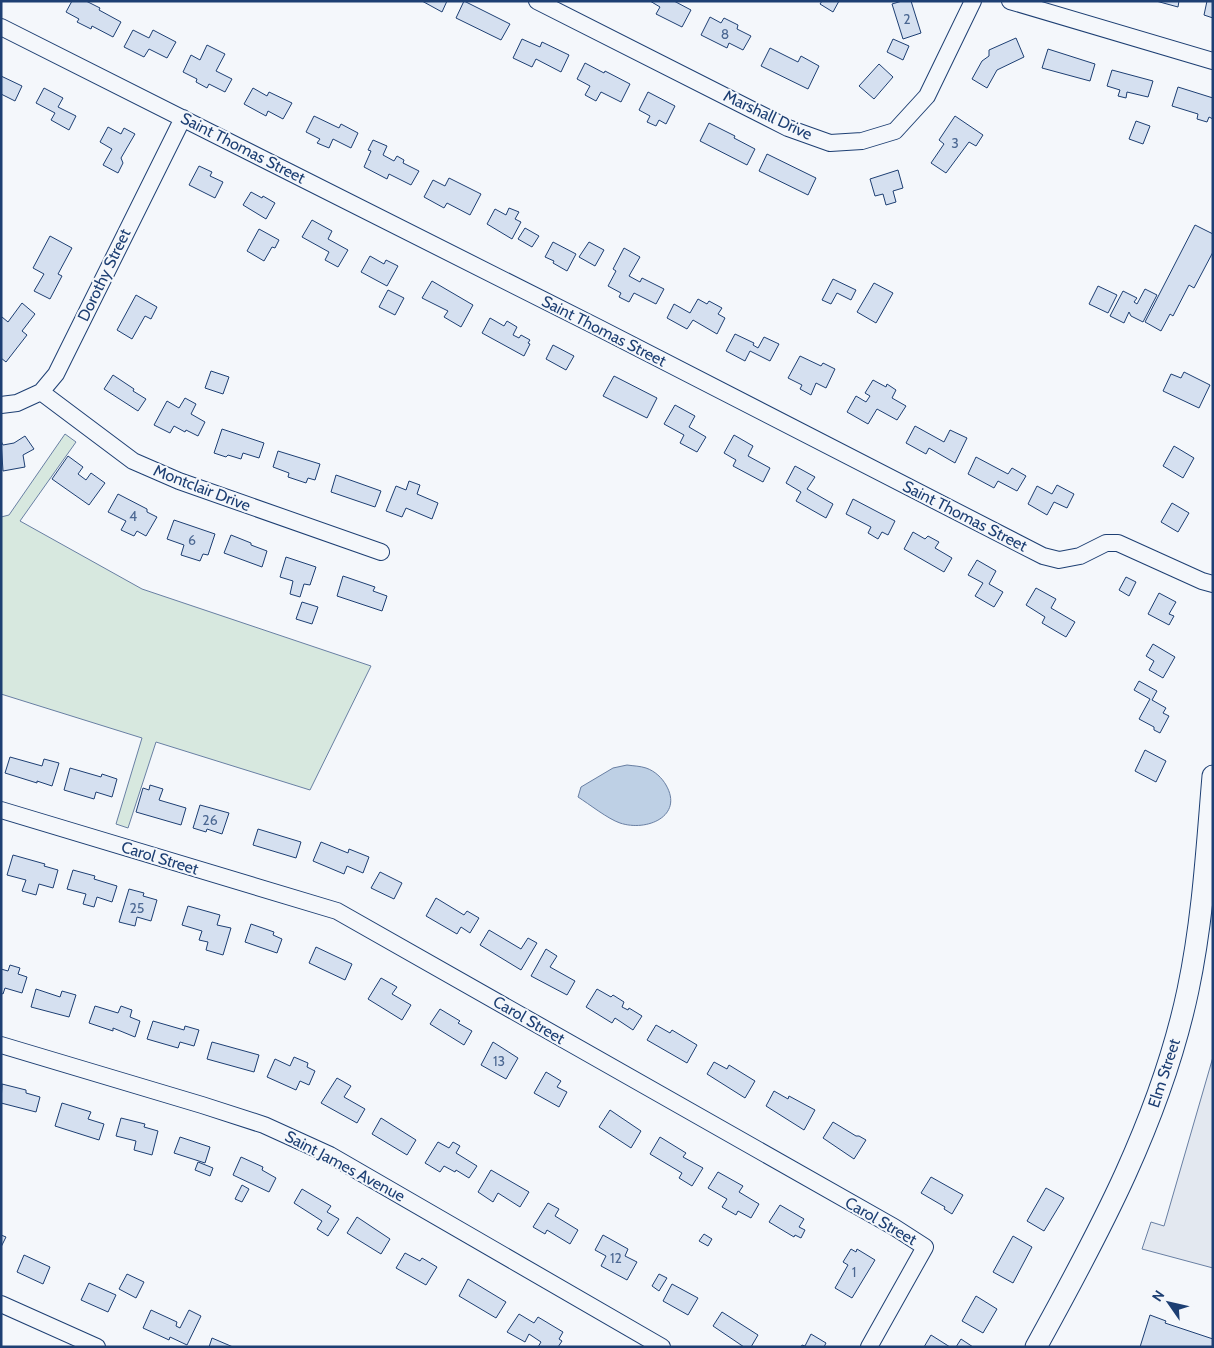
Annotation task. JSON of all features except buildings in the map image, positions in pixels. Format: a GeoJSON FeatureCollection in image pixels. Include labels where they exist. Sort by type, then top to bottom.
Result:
{"type":"FeatureCollection","features":[{"type":"Feature","properties":{"kind":"main road","name":"Elm Street"},"geometry":{"type":"LineString","coordinates":[[1036,1347],[1112,1204],[1157,1098],[1178,1032],[1188,990],[1200,920],[1210,885],[1213,776]]}},
{"type":"Feature","properties":{"kind":"street","name":"Marshall Drive"},"geometry":{"type":"LineString","coordinates":[[537,1],[788,128],[830,143],[862,141],[895,130],[927,96],[973,1]]}},
{"type":"Feature","properties":{"kind":"street"},"geometry":{"type":"LineString","coordinates":[[1010,1],[1213,61]]}},
{"type":"Feature","properties":{"kind":"street","name":"Saint Thomas Street"},"geometry":{"type":"LineString","coordinates":[[1,27],[599,328],[1043,556],[1059,560],[1080,556],[1106,543],[1118,543],[1202,581],[1213,584]]}},
{"type":"Feature","properties":{"kind":"street","name":"Dorothy Street"},"geometry":{"type":"LineString","coordinates":[[1,405],[16,403],[41,392],[56,374],[183,118]]}},
{"type":"Feature","properties":{"kind":"street","name":"Montclair Drive"},"geometry":{"type":"LineString","coordinates":[[41,392],[133,460],[179,482],[381,552]]}},
{"type":"Feature","properties":{"kind":"street","name":"Carol Street"},"geometry":{"type":"LineString","coordinates":[[1,810],[337,911],[894,1227],[925,1247],[869,1347]]}},
{"type":"Feature","properties":{"kind":"street","name":"Saint James Avenue"},"geometry":{"type":"LineString","coordinates":[[1,1045],[256,1122],[330,1154],[662,1347]]}},
{"type":"Feature","properties":{"kind":"street"},"geometry":{"type":"LineString","coordinates":[[1,1304],[97,1347]]}},
{"type":"Feature","properties":{"kind":"shaded area"},"geometry":{"type":"Polygon","coordinates":[[[65,434],[76,442],[20,521],[142,589],[371,666],[310,790],[156,742],[128,828],[116,824],[142,738],[1,694],[1,517],[9,515],[65,434]]]}},
{"type":"Feature","properties":{"kind":"shaded area"},"geometry":{"type":"Polygon","coordinates":[[[1213,1057],[1213,1268],[1142,1249],[1151,1222],[1164,1226],[1213,1057]]]}},
{"type":"Feature","properties":{"kind":"water"},"geometry":{"type":"Polygon","coordinates":[[[627,765],[649,769],[658,775],[666,785],[670,796],[670,805],[660,819],[641,825],[620,823],[604,815],[578,797],[581,787],[613,768],[627,765]]]}}]}
